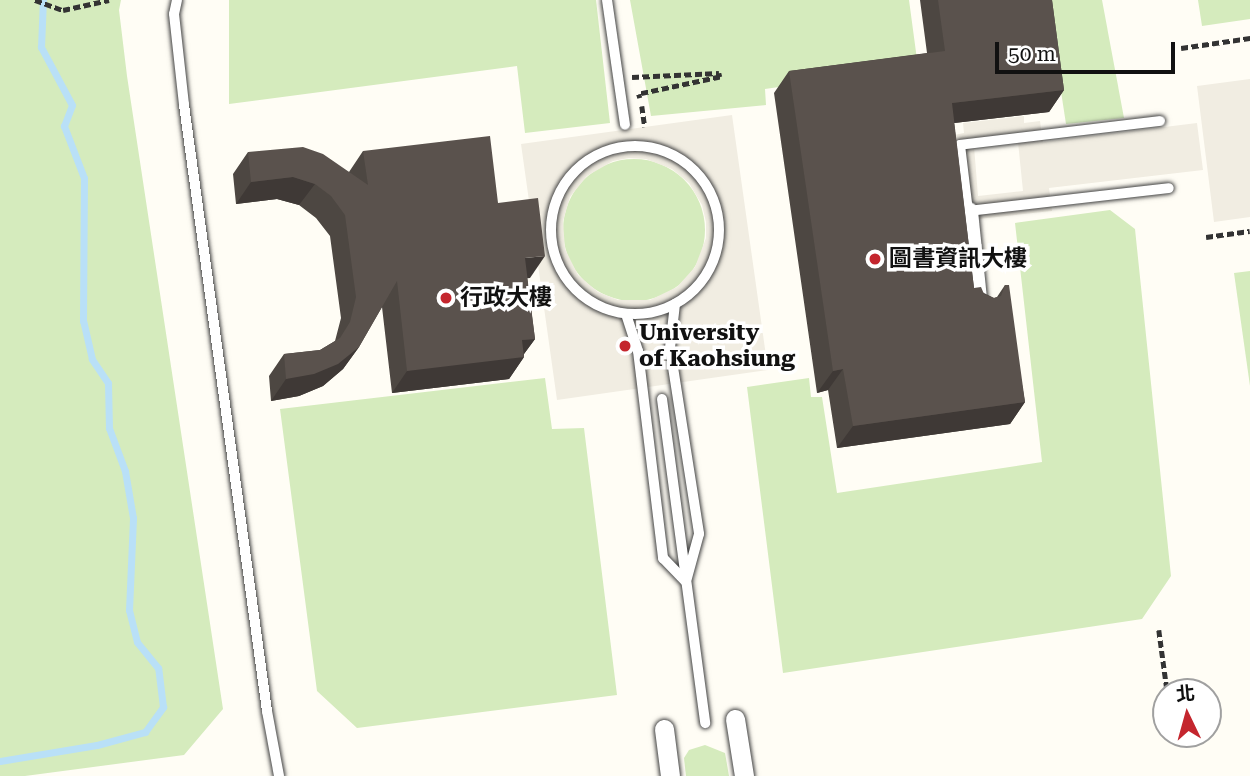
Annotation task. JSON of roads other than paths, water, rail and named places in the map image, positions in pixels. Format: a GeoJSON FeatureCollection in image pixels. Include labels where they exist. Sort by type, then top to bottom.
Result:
{"type":"FeatureCollection","features":[{"type":"Feature","properties":{"kind":"street"},"geometry":{"type":"LineString","coordinates":[[968,211],[978,308]]}},
{"type":"Feature","properties":{"kind":"street"},"geometry":{"type":"LineString","coordinates":[[735,719],[744,776]]}},
{"type":"Feature","properties":{"kind":"street"},"geometry":{"type":"LineString","coordinates":[[664,729],[670,776]]}},
{"type":"Feature","properties":{"kind":"lane"},"geometry":{"type":"LineString","coordinates":[[177,0],[174,14],[184,105],[267,711],[279,776]]}},
{"type":"Feature","properties":{"kind":"lane"},"geometry":{"type":"LineString","coordinates":[[607,0],[625,125]]}},
{"type":"Feature","properties":{"kind":"lane"},"geometry":{"type":"LineString","coordinates":[[1160,121],[960,145],[968,211],[1169,188]]}},
{"type":"Feature","properties":{"kind":"lane"},"geometry":{"type":"LineString","coordinates":[[618,147],[653,147],[674,155],[693,168],[707,186],[717,206],[720,229],[716,252],[708,273],[693,291],[675,304],[651,312],[626,314],[604,309],[583,297],[567,281],[555,261],[550,239],[550,216],[557,194],[570,175],[586,160],[618,147]]}},
{"type":"Feature","properties":{"kind":"lane"},"geometry":{"type":"LineString","coordinates":[[675,304],[670,348],[699,534],[686,582]]}},
{"type":"Feature","properties":{"kind":"lane"},"geometry":{"type":"LineString","coordinates":[[626,314],[638,351],[663,558],[686,582]]}},
{"type":"Feature","properties":{"kind":"lane"},"geometry":{"type":"LineString","coordinates":[[662,399],[705,723]]}},
{"type":"Feature","properties":{"kind":"waterway"},"geometry":{"type":"LineString","coordinates":[[0,761],[97,745],[145,732],[163,707],[158,668],[137,642],[129,610],[133,518],[125,471],[109,428],[108,383],[92,359],[83,321],[84,178],[64,126],[72,105],[41,47],[43,0]]}},
{"type":"Feature","properties":{"kind":"place","name":"圖書資訊大樓"},"geometry":{"type":"Point","coordinates":[875,259]}},
{"type":"Feature","properties":{"kind":"place","name":"行政大樓"},"geometry":{"type":"Point","coordinates":[446,298]}},
{"type":"Feature","properties":{"kind":"place","name":"University of Kaohsiung"},"geometry":{"type":"Point","coordinates":[625,346]}}]}
